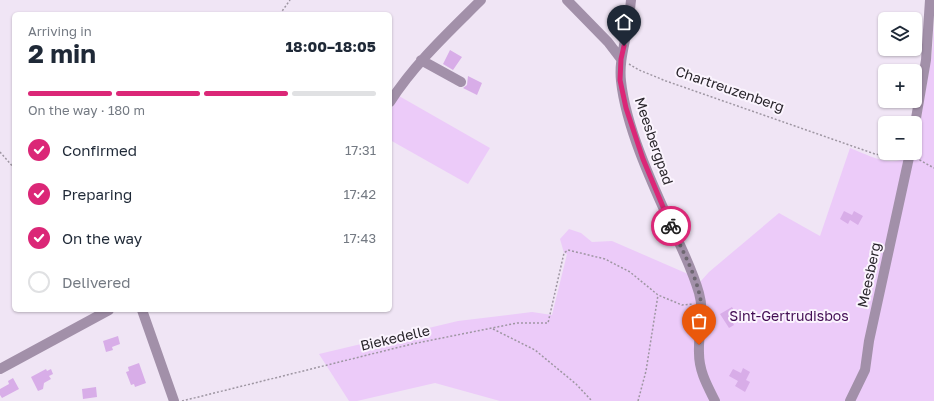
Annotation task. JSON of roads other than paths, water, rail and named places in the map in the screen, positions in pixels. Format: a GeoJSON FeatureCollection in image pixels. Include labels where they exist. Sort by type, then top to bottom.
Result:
{"type":"FeatureCollection","features":[{"type":"Feature","properties":{"kind":"street"},"geometry":{"type":"LineString","coordinates":[[392,99],[421,60],[481,0]]}},
{"type":"Feature","properties":{"kind":"street"},"geometry":{"type":"LineString","coordinates":[[567,0],[608,42],[621,59]]}},
{"type":"Feature","properties":{"kind":"street","name":"Meesbergpad"},"geometry":{"type":"LineString","coordinates":[[631,0],[628,29],[621,59],[620,80],[626,108],[634,133],[700,294],[702,323],[699,353],[700,364],[702,375],[715,401]]}},
{"type":"Feature","properties":{"kind":"street"},"geometry":{"type":"LineString","coordinates":[[916,116],[926,60],[930,0]]}},
{"type":"Feature","properties":{"kind":"street"},"geometry":{"type":"LineString","coordinates":[[421,60],[461,82]]}},
{"type":"Feature","properties":{"kind":"street","name":"Meesberg"},"geometry":{"type":"LineString","coordinates":[[850,401],[865,370],[869,341],[906,160]]}},
{"type":"Feature","properties":{"kind":"street"},"geometry":{"type":"LineString","coordinates":[[0,369],[104,312]]}},
{"type":"Feature","properties":{"kind":"street"},"geometry":{"type":"LineString","coordinates":[[143,312],[174,401]]}},
{"type":"Feature","properties":{"kind":"park label","name":"Sint-Gertrudisbos"},"geometry":{"type":"Point","coordinates":[789,316]}}]}
